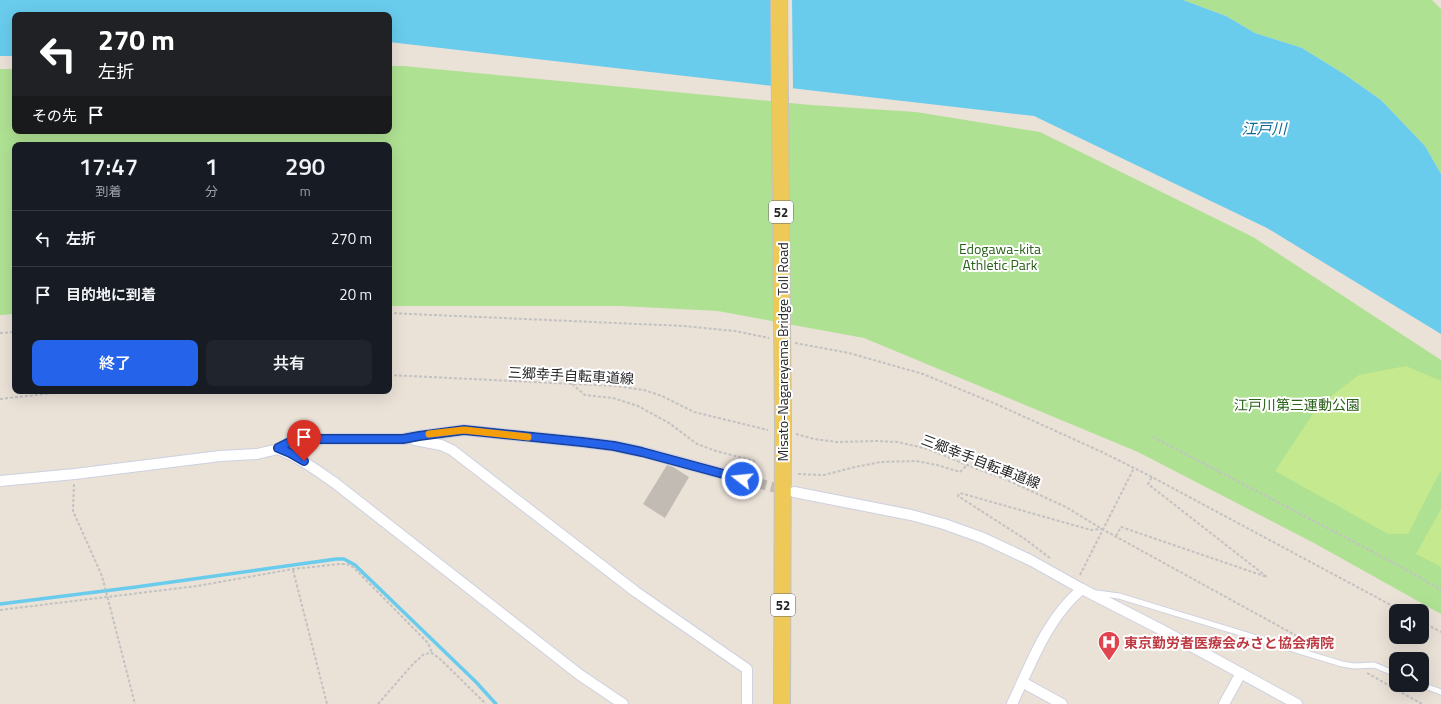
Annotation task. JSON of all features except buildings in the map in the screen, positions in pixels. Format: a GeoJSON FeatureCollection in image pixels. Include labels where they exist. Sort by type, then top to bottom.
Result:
{"type":"FeatureCollection","features":[{"type":"Feature","properties":{"kind":"main road","name":"Misato-Nagareyama Bridge Toll Road"},"geometry":{"type":"LineString","coordinates":[[779,0],[776,427],[783,506],[782,704]]}},
{"type":"Feature","properties":{"kind":"street"},"geometry":{"type":"LineString","coordinates":[[403,439],[464,430],[590,443],[642,452],[742,479]]}},
{"type":"Feature","properties":{"kind":"street"},"geometry":{"type":"LineString","coordinates":[[0,481],[75,474],[220,456],[256,454],[278,448],[296,439],[403,439],[424,441],[441,445],[452,450],[636,592],[747,669],[748,704]]}},
{"type":"Feature","properties":{"kind":"street"},"geometry":{"type":"LineString","coordinates":[[278,448],[304,461],[335,483],[580,675],[623,704]]}},
{"type":"Feature","properties":{"kind":"street"},"geometry":{"type":"LineString","coordinates":[[794,492],[911,515],[958,529],[1030,560],[1297,704]]}},
{"type":"Feature","properties":{"kind":"street"},"geometry":{"type":"LineString","coordinates":[[1012,704],[1036,652],[1050,627],[1071,597],[1085,591]]}},
{"type":"Feature","properties":{"kind":"street"},"geometry":{"type":"LineString","coordinates":[[1224,704],[1241,673]]}},
{"type":"Feature","properties":{"kind":"street"},"geometry":{"type":"LineString","coordinates":[[1022,682],[1062,704]]}},
{"type":"Feature","properties":{"kind":"lane"},"geometry":{"type":"LineString","coordinates":[[1085,591],[1119,596],[1334,662],[1354,666],[1374,666],[1389,671]]}},
{"type":"Feature","properties":{"kind":"lane"},"geometry":{"type":"LineString","coordinates":[[1429,687],[1441,692]]}},
{"type":"Feature","properties":{"kind":"path"},"geometry":{"type":"LineString","coordinates":[[392,313],[684,326],[735,331],[773,338]]}},
{"type":"Feature","properties":{"kind":"path"},"geometry":{"type":"LineString","coordinates":[[0,333],[12,332]]}},
{"type":"Feature","properties":{"kind":"path"},"geometry":{"type":"LineString","coordinates":[[788,341],[849,353],[923,374],[996,404],[1102,452],[1152,477],[1389,604]]}},
{"type":"Feature","properties":{"kind":"path","name":"三郷幸手自転車道線"},"geometry":{"type":"LineString","coordinates":[[392,375],[616,386],[644,390],[662,396],[694,412],[776,427]]}},
{"type":"Feature","properties":{"kind":"path"},"geometry":{"type":"LineString","coordinates":[[572,383],[585,395],[613,398],[638,406],[669,423],[697,444],[716,451],[755,461]]}},
{"type":"Feature","properties":{"kind":"path"},"geometry":{"type":"LineString","coordinates":[[0,399],[44,394]]}},
{"type":"Feature","properties":{"kind":"path","name":"三郷幸手自転車道線"},"geometry":{"type":"LineString","coordinates":[[797,435],[837,442],[898,442],[928,449],[967,466],[1007,480],[1066,507],[1102,529],[1319,648]]}},
{"type":"Feature","properties":{"kind":"path"},"geometry":{"type":"LineString","coordinates":[[1153,437],[1396,564],[1441,590]]}},
{"type":"Feature","properties":{"kind":"path"},"geometry":{"type":"LineString","coordinates":[[798,474],[824,475],[881,462],[916,461],[937,465],[960,472],[967,466]]}},
{"type":"Feature","properties":{"kind":"path"},"geometry":{"type":"LineString","coordinates":[[1078,579],[1134,468]]}},
{"type":"Feature","properties":{"kind":"path"},"geometry":{"type":"LineString","coordinates":[[75,474],[73,511],[102,576],[135,704]]}},
{"type":"Feature","properties":{"kind":"path"},"geometry":{"type":"LineString","coordinates":[[1116,536],[1121,527],[1267,577],[1148,484],[1152,477]]}},
{"type":"Feature","properties":{"kind":"path"},"geometry":{"type":"LineString","coordinates":[[1053,560],[1025,539],[958,496],[960,493],[1091,530],[1102,529]]}},
{"type":"Feature","properties":{"kind":"path"},"geometry":{"type":"LineString","coordinates":[[0,610],[197,586],[293,569],[347,564],[353,567],[428,643],[432,653],[486,704]]}},
{"type":"Feature","properties":{"kind":"path"},"geometry":{"type":"LineString","coordinates":[[293,569],[327,704]]}},
{"type":"Feature","properties":{"kind":"path"},"geometry":{"type":"LineString","coordinates":[[1429,626],[1441,632]]}},
{"type":"Feature","properties":{"kind":"path"},"geometry":{"type":"LineString","coordinates":[[378,704],[413,664],[424,654],[432,653]]}},
{"type":"Feature","properties":{"kind":"path"},"geometry":{"type":"LineString","coordinates":[[1354,666],[1422,704]]}},
{"type":"Feature","properties":{"kind":"green space"},"geometry":{"type":"Polygon","coordinates":[[[1183,0],[1432,0],[1441,9],[1441,174],[1425,146],[1381,100],[1344,74],[1302,48],[1255,33],[1226,16],[1183,0]]]}},
{"type":"Feature","properties":{"kind":"green space","name":"Edogawa-kita Athletic Park"},"geometry":{"type":"Polygon","coordinates":[[[392,66],[811,105],[916,112],[1040,132],[1253,237],[1441,360],[1441,614],[1429,607],[1429,604],[1423,604],[1314,543],[1138,452],[864,338],[718,311],[621,306],[392,306],[392,142],[12,142],[12,314],[0,315],[0,69],[12,69],[12,134],[392,134],[392,66]]]}},
{"type":"Feature","properties":{"kind":"green space"},"geometry":{"type":"Polygon","coordinates":[[[1406,366],[1441,381],[1441,470],[1408,534],[1388,534],[1275,471],[1318,406],[1359,375],[1406,366]]]}},
{"type":"Feature","properties":{"kind":"green space"},"geometry":{"type":"Polygon","coordinates":[[[1441,509],[1441,567],[1416,554],[1441,509]]]}},
{"type":"Feature","properties":{"kind":"water","name":"江戸川"},"geometry":{"type":"Polygon","coordinates":[[[0,0],[1183,0],[1226,16],[1255,33],[1302,48],[1344,74],[1381,100],[1425,146],[1441,174],[1441,334],[1267,228],[1034,116],[392,42],[392,12],[12,12],[12,56],[0,56],[0,0]]]}},
{"type":"Feature","properties":{"kind":"pier"},"geometry":{"type":"Polygon","coordinates":[[[771,0],[792,0],[793,90],[772,88],[771,0]]]}},
{"type":"Feature","properties":{"kind":"waterway"},"geometry":{"type":"LineString","coordinates":[[0,604],[344,559],[355,565],[476,682],[496,704]]}},
{"type":"Feature","properties":{"kind":"tunnel"},"geometry":{"type":"LineString","coordinates":[[742,479],[788,491]]}},
{"type":"Feature","properties":{"kind":"slow traffic"},"geometry":{"type":"LineString","coordinates":[[429,434],[464,430],[528,437]]}},
{"type":"Feature","properties":{"kind":"place","name":"東京勤労者医療会みさと協会病院"},"geometry":{"type":"Point","coordinates":[1109,662]}},
{"type":"Feature","properties":{"kind":"route"},"geometry":{"type":"LineString","coordinates":[[304,461],[278,448],[296,439],[403,439],[464,430],[614,446],[686,463],[742,479]]}},
{"type":"Feature","properties":{"kind":"park label","name":"江戸川第三運動公園"},"geometry":{"type":"Point","coordinates":[1297,404]}}]}
